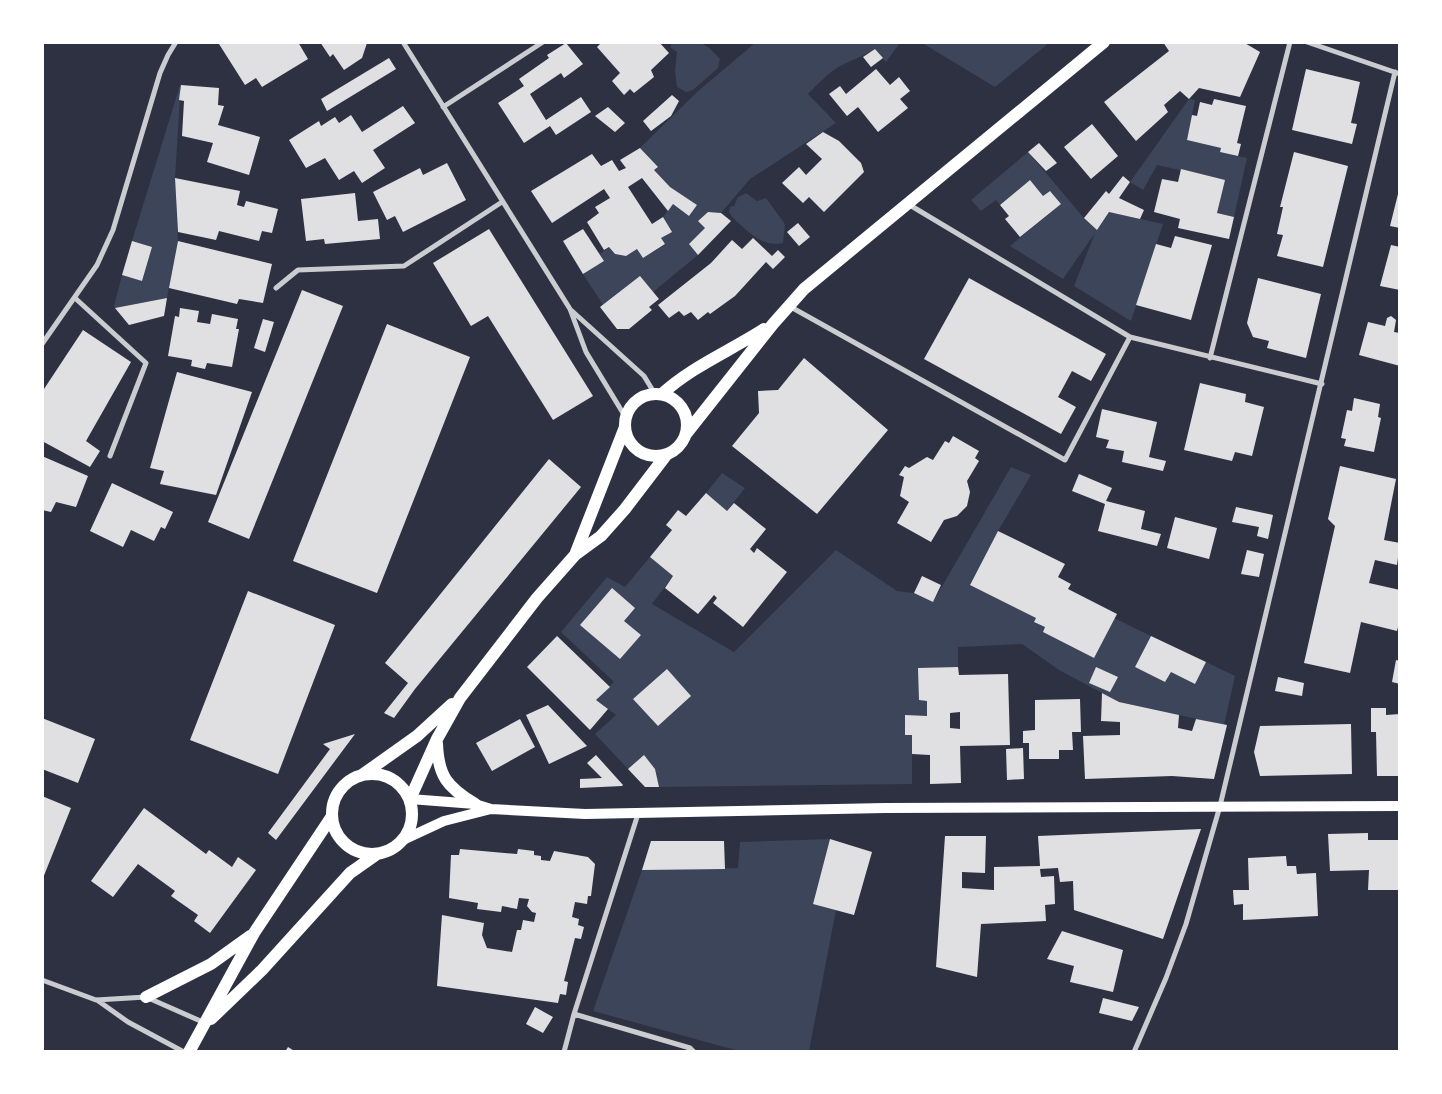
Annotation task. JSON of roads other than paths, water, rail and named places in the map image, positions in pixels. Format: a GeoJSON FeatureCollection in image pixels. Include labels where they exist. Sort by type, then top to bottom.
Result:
{"type":"FeatureCollection","features":[{"type":"Feature","properties":{"kind":"main road"},"geometry":{"type":"LineString","coordinates":[[626,423],[632,445],[640,451],[658,456],[676,450],[686,434],[773,324],[804,289],[1104,42]]}},
{"type":"Feature","properties":{"kind":"main road"},"geometry":{"type":"LineString","coordinates":[[575,555],[636,401],[658,394],[679,378],[732,350],[773,324]]}},
{"type":"Feature","properties":{"kind":"main road"},"geometry":{"type":"LineString","coordinates":[[658,394],[677,402],[683,409],[688,426],[686,434]]}},
{"type":"Feature","properties":{"kind":"main road"},"geometry":{"type":"LineString","coordinates":[[410,799],[437,739],[460,698],[537,598],[575,555],[601,536],[625,509],[667,454]]}},
{"type":"Feature","properties":{"kind":"main road"},"geometry":{"type":"LineString","coordinates":[[189,1052],[254,933],[332,816],[337,795],[352,779],[362,775],[418,736],[460,698]]}},
{"type":"Feature","properties":{"kind":"main road"},"geometry":{"type":"LineString","coordinates":[[437,739],[438,758],[443,777],[453,790],[475,804]]}},
{"type":"Feature","properties":{"kind":"main road"},"geometry":{"type":"LineString","coordinates":[[362,775],[373,774],[396,781],[404,789],[410,799],[412,820],[403,840]]}},
{"type":"Feature","properties":{"kind":"main road"},"geometry":{"type":"LineString","coordinates":[[410,799],[475,804],[491,809],[585,814],[885,808],[1400,806]]}},
{"type":"Feature","properties":{"kind":"main road"},"geometry":{"type":"LineString","coordinates":[[206,1024],[262,970],[350,873],[403,840],[444,821],[491,809]]}},
{"type":"Feature","properties":{"kind":"main road"},"geometry":{"type":"LineString","coordinates":[[332,816],[339,836],[347,844],[356,851],[378,854]]}},
{"type":"Feature","properties":{"kind":"main road"},"geometry":{"type":"LineString","coordinates":[[146,997],[211,964],[254,933]]}},
{"type":"Feature","properties":{"kind":"street"},"geometry":{"type":"LineString","coordinates":[[42,344],[97,265],[113,230],[160,73],[176,42]]}},
{"type":"Feature","properties":{"kind":"street"},"geometry":{"type":"LineString","coordinates":[[403,42],[570,309],[586,352],[626,423]]}},
{"type":"Feature","properties":{"kind":"street"},"geometry":{"type":"LineString","coordinates":[[443,107],[543,42]]}},
{"type":"Feature","properties":{"kind":"street"},"geometry":{"type":"LineString","coordinates":[[1210,358],[1290,42]]}},
{"type":"Feature","properties":{"kind":"street"},"geometry":{"type":"LineString","coordinates":[[1134,1052],[1166,978],[1186,924],[1220,806],[1397,73],[1308,42]]}},
{"type":"Feature","properties":{"kind":"street"},"geometry":{"type":"LineString","coordinates":[[276,288],[298,270],[404,266],[502,202]]}},
{"type":"Feature","properties":{"kind":"street"},"geometry":{"type":"LineString","coordinates":[[908,204],[1130,338],[1322,384]]}},
{"type":"Feature","properties":{"kind":"street"},"geometry":{"type":"LineString","coordinates":[[75,298],[146,363],[110,456]]}},
{"type":"Feature","properties":{"kind":"street"},"geometry":{"type":"LineString","coordinates":[[788,306],[1065,460],[1130,338]]}},
{"type":"Feature","properties":{"kind":"street"},"geometry":{"type":"LineString","coordinates":[[570,309],[644,376],[658,394]]}},
{"type":"Feature","properties":{"kind":"street"},"geometry":{"type":"LineString","coordinates":[[564,1052],[574,1014],[638,814]]}},
{"type":"Feature","properties":{"kind":"street"},"geometry":{"type":"LineString","coordinates":[[42,980],[96,1000],[128,1022],[184,1052]]}},
{"type":"Feature","properties":{"kind":"street"},"geometry":{"type":"LineString","coordinates":[[96,1000],[146,997],[206,1024]]}},
{"type":"Feature","properties":{"kind":"street"},"geometry":{"type":"LineString","coordinates":[[574,1014],[690,1048],[694,1052]]}}]}
